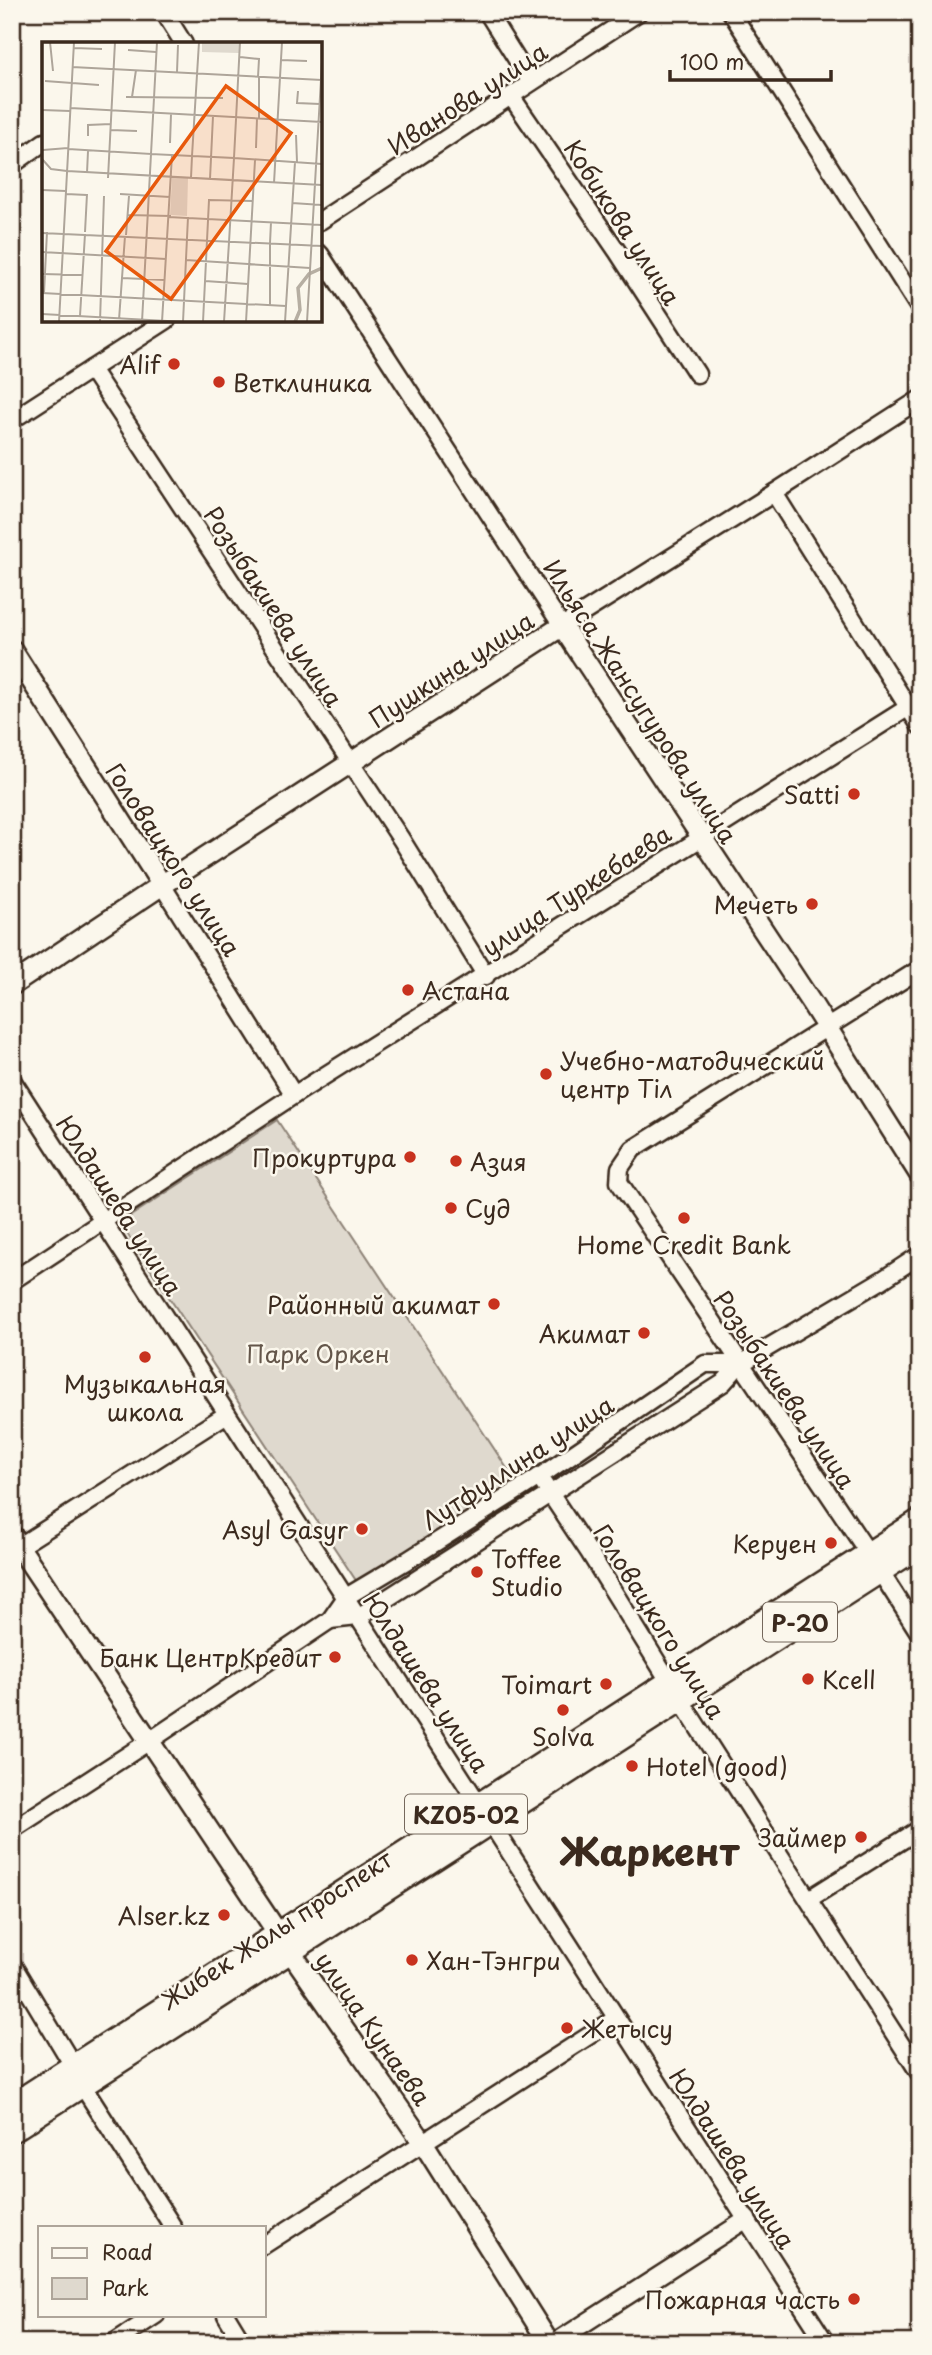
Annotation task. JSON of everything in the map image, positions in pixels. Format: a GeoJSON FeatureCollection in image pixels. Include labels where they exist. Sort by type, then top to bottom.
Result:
{"type":"FeatureCollection","features":[{"type":"Feature","properties":{"kind":"highway","name":"Жибек Жолы проспект"},"geometry":{"type":"LineString","coordinates":[[12,2130],[78,2076],[874,1562],[920,1521]]}},
{"type":"Feature","properties":{"kind":"highway","name":"Жибек Жолы проспект"},"geometry":{"type":"LineString","coordinates":[[874,1562],[920,1545]]}},
{"type":"Feature","properties":{"kind":"highway","name":"Жибек Жолы проспект"},"geometry":{"type":"LineString","coordinates":[[12,2106],[78,2076]]}},
{"type":"Feature","properties":{"kind":"main road","name":"Пушкина улица"},"geometry":{"type":"LineString","coordinates":[[12,985],[562,626]]}},
{"type":"Feature","properties":{"kind":"main road","name":"Ильяса Жансугурова улица"},"geometry":{"type":"LineString","coordinates":[[562,626],[826,1027],[920,1175]]}},
{"type":"Feature","properties":{"kind":"main road","name":"Головацкого улица"},"geometry":{"type":"LineString","coordinates":[[12,650],[162,885]]}},
{"type":"Feature","properties":{"kind":"main road","name":"улица Кунаева"},"geometry":{"type":"LineString","coordinates":[[14,1544],[151,1740],[285,1943],[424,2144],[549,2343]]}},
{"type":"Feature","properties":{"kind":"street"},"geometry":{"type":"LineString","coordinates":[[164,12],[183,42]]}},
{"type":"Feature","properties":{"kind":"street"},"geometry":{"type":"LineString","coordinates":[[487,12],[531,82]]}},
{"type":"Feature","properties":{"kind":"street","name":"Иванова улица"},"geometry":{"type":"LineString","coordinates":[[322,220],[639,12]]}},
{"type":"Feature","properties":{"kind":"street"},"geometry":{"type":"LineString","coordinates":[[731,12],[920,309]]}},
{"type":"Feature","properties":{"kind":"street","name":"Кобикова улица"},"geometry":{"type":"LineString","coordinates":[[511,96],[697,374]]}},
{"type":"Feature","properties":{"kind":"street"},"geometry":{"type":"LineString","coordinates":[[12,165],[42,143]]}},
{"type":"Feature","properties":{"kind":"street","name":"Ильяса Жансугурова улица"},"geometry":{"type":"LineString","coordinates":[[322,257],[562,626]]}},
{"type":"Feature","properties":{"kind":"street"},"geometry":{"type":"LineString","coordinates":[[12,420],[164,322]]}},
{"type":"Feature","properties":{"kind":"street","name":"Розыбакиева улица"},"geometry":{"type":"LineString","coordinates":[[91,369],[351,763],[486,976]]}},
{"type":"Feature","properties":{"kind":"street","name":"Пушкина улица"},"geometry":{"type":"LineString","coordinates":[[562,626],[920,399]]}},
{"type":"Feature","properties":{"kind":"street"},"geometry":{"type":"LineString","coordinates":[[774,493],[914,704],[920,726]]}},
{"type":"Feature","properties":{"kind":"street","name":"улица Туркебаева"},"geometry":{"type":"LineString","coordinates":[[12,1281],[294,1095],[914,704]]}},
{"type":"Feature","properties":{"kind":"street","name":"Головацкого улица"},"geometry":{"type":"LineString","coordinates":[[162,885],[294,1095]]}},
{"type":"Feature","properties":{"kind":"street"},"geometry":{"type":"LineString","coordinates":[[826,1027],[920,969]]}},
{"type":"Feature","properties":{"kind":"street","name":"Розыбакиева улица"},"geometry":{"type":"LineString","coordinates":[[826,1027],[633,1149],[620,1168],[619,1182],[920,1634]]}},
{"type":"Feature","properties":{"kind":"street","name":"Юлдашева улица"},"geometry":{"type":"LineString","coordinates":[[12,1080],[826,2343]]}},
{"type":"Feature","properties":{"kind":"street","name":"Лутфуллина улица"},"geometry":{"type":"LineString","coordinates":[[330,1620],[358,1617],[723,1382],[740,1364],[883,1280],[920,1255]]}},
{"type":"Feature","properties":{"kind":"street","name":"Лутфуллина улица"},"geometry":{"type":"LineString","coordinates":[[12,1830],[330,1620],[346,1597],[539,1477],[705,1364],[740,1364]]}},
{"type":"Feature","properties":{"kind":"street"},"geometry":{"type":"LineString","coordinates":[[14,1544],[227,1414]]}},
{"type":"Feature","properties":{"kind":"street","name":"Головацкого улица"},"geometry":{"type":"LineString","coordinates":[[539,1477],[920,2074]]}},
{"type":"Feature","properties":{"kind":"street"},"geometry":{"type":"LineString","coordinates":[[809,1899],[920,1829]]}},
{"type":"Feature","properties":{"kind":"street"},"geometry":{"type":"LineString","coordinates":[[12,1964],[78,2076],[172,2226]]}},
{"type":"Feature","properties":{"kind":"street"},"geometry":{"type":"LineString","coordinates":[[266,2244],[615,2019]]}},
{"type":"Feature","properties":{"kind":"street"},"geometry":{"type":"LineString","coordinates":[[554,2343],[747,2220]]}},
{"type":"Feature","properties":{"kind":"street"},"geometry":{"type":"LineString","coordinates":[[113,2343],[154,2316]]}},
{"type":"Feature","properties":{"kind":"street"},"geometry":{"type":"LineString","coordinates":[[227,2316],[243,2343]]}},
{"type":"Feature","properties":{"kind":"green space","name":"Парк Оркен"},"geometry":{"type":"Polygon","coordinates":[[[277,1120],[516,1482],[359,1585],[120,1223],[277,1120]]]}},
{"type":"Feature","properties":{"kind":"place","name":"Alif"},"geometry":{"type":"Point","coordinates":[174,364]}},
{"type":"Feature","properties":{"kind":"place","name":"Ветклиника"},"geometry":{"type":"Point","coordinates":[219,382]}},
{"type":"Feature","properties":{"kind":"place","name":"Satti"},"geometry":{"type":"Point","coordinates":[854,794]}},
{"type":"Feature","properties":{"kind":"place","name":"Мечеть"},"geometry":{"type":"Point","coordinates":[812,904]}},
{"type":"Feature","properties":{"kind":"place","name":"Астана"},"geometry":{"type":"Point","coordinates":[408,990]}},
{"type":"Feature","properties":{"kind":"place","name":"Учебно-матодический центр Тіл"},"geometry":{"type":"Point","coordinates":[546,1074]}},
{"type":"Feature","properties":{"kind":"place","name":"Прокуртура"},"geometry":{"type":"Point","coordinates":[410,1157]}},
{"type":"Feature","properties":{"kind":"place","name":"Азия"},"geometry":{"type":"Point","coordinates":[456,1161]}},
{"type":"Feature","properties":{"kind":"place","name":"Суд"},"geometry":{"type":"Point","coordinates":[451,1208]}},
{"type":"Feature","properties":{"kind":"place","name":"Home Credit Bank"},"geometry":{"type":"Point","coordinates":[684,1218]}},
{"type":"Feature","properties":{"kind":"place","name":"Районный акимат"},"geometry":{"type":"Point","coordinates":[494,1304]}},
{"type":"Feature","properties":{"kind":"place","name":"Акимат"},"geometry":{"type":"Point","coordinates":[644,1333]}},
{"type":"Feature","properties":{"kind":"place","name":"Музыкальная школа"},"geometry":{"type":"Point","coordinates":[145,1357]}},
{"type":"Feature","properties":{"kind":"place","name":"Asyl Gasyr"},"geometry":{"type":"Point","coordinates":[362,1529]}},
{"type":"Feature","properties":{"kind":"place","name":"Керуен"},"geometry":{"type":"Point","coordinates":[831,1543]}},
{"type":"Feature","properties":{"kind":"place","name":"Toffee Studio"},"geometry":{"type":"Point","coordinates":[477,1572]}},
{"type":"Feature","properties":{"kind":"place","name":"Банк ЦентрКредит"},"geometry":{"type":"Point","coordinates":[335,1657]}},
{"type":"Feature","properties":{"kind":"place","name":"Kcell"},"geometry":{"type":"Point","coordinates":[808,1679]}},
{"type":"Feature","properties":{"kind":"place","name":"Toimart"},"geometry":{"type":"Point","coordinates":[606,1684]}},
{"type":"Feature","properties":{"kind":"place","name":"Solva"},"geometry":{"type":"Point","coordinates":[563,1710]}},
{"type":"Feature","properties":{"kind":"place","name":"Hotel (good)"},"geometry":{"type":"Point","coordinates":[632,1766]}},
{"type":"Feature","properties":{"kind":"place","name":"Займер"},"geometry":{"type":"Point","coordinates":[861,1837]}},
{"type":"Feature","properties":{"kind":"place","name":"Alser.kz"},"geometry":{"type":"Point","coordinates":[224,1915]}},
{"type":"Feature","properties":{"kind":"place","name":"Хан-Тэнгри"},"geometry":{"type":"Point","coordinates":[412,1960]}},
{"type":"Feature","properties":{"kind":"place","name":"Жетысу"},"geometry":{"type":"Point","coordinates":[567,2028]}},
{"type":"Feature","properties":{"kind":"place","name":"Пожарная часть"},"geometry":{"type":"Point","coordinates":[854,2299]}},
{"type":"Feature","properties":{"kind":"district","name":"Жаркент"},"geometry":{"type":"Point","coordinates":[649,1850]}}]}
